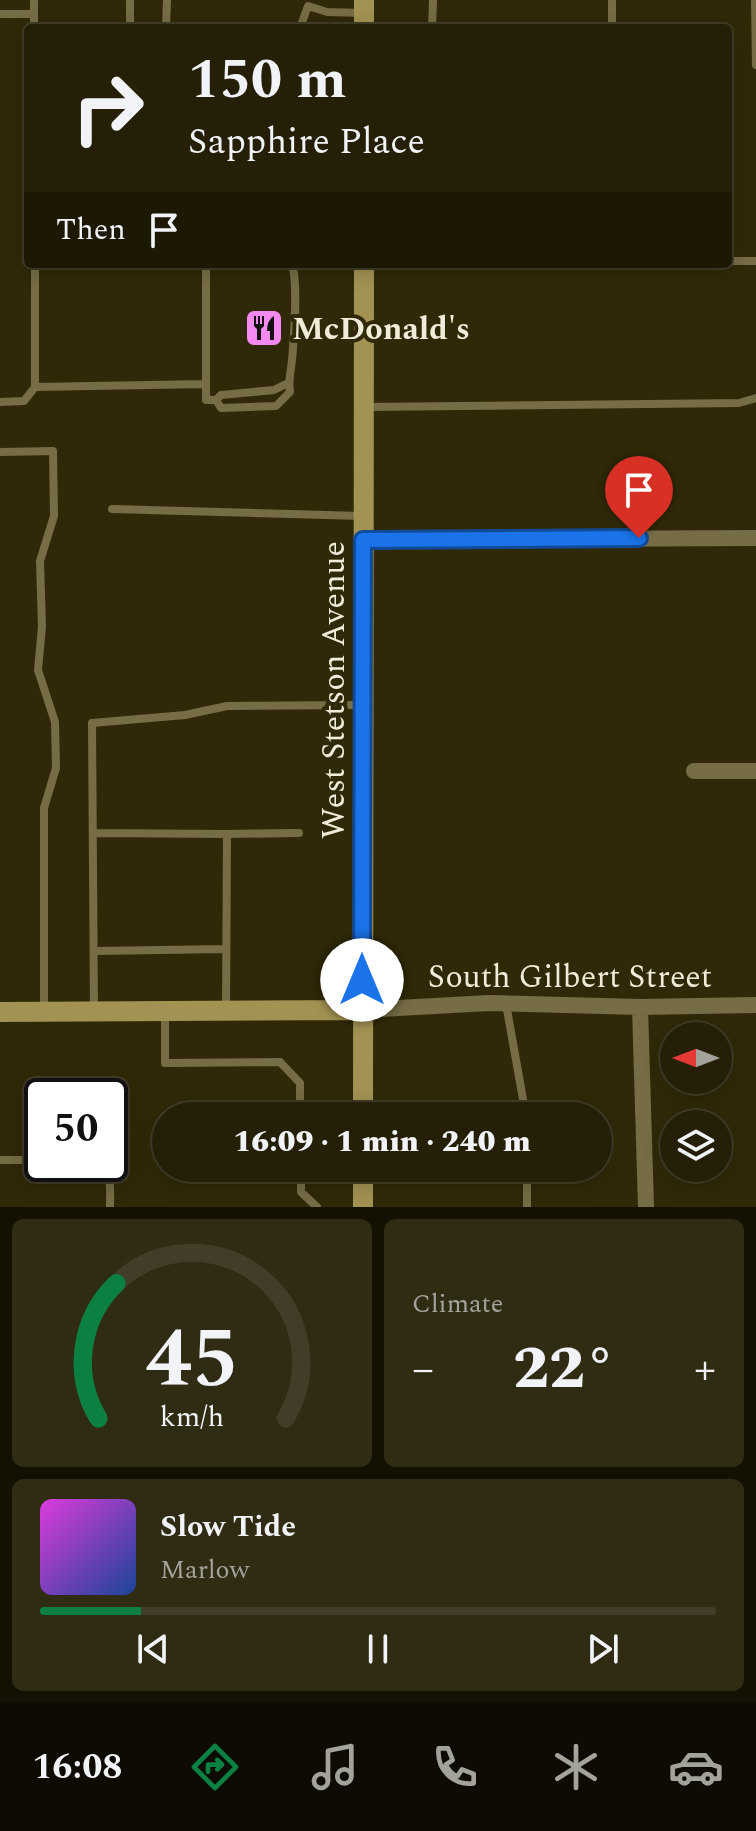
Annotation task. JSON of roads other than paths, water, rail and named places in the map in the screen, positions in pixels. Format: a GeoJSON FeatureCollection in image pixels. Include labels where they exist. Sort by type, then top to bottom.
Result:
{"type":"FeatureCollection","features":[{"type":"Feature","properties":{"kind":"main road","name":"West Stetson Avenue"},"geometry":{"type":"LineString","coordinates":[[363,1102],[364,268]]}},
{"type":"Feature","properties":{"kind":"main road","name":"South Gilbert Street"},"geometry":{"type":"LineString","coordinates":[[0,1012],[362,1010]]}},
{"type":"Feature","properties":{"kind":"main road"},"geometry":{"type":"LineString","coordinates":[[363,1182],[363,1207]]}},
{"type":"Feature","properties":{"kind":"street"},"geometry":{"type":"LineString","coordinates":[[363,540],[756,538]]}},
{"type":"Feature","properties":{"kind":"street"},"geometry":{"type":"LineString","coordinates":[[694,771],[756,771]]}},
{"type":"Feature","properties":{"kind":"street","name":"South Gilbert Street"},"geometry":{"type":"LineString","coordinates":[[362,1010],[506,1004],[640,1007],[756,1005]]}},
{"type":"Feature","properties":{"kind":"street"},"geometry":{"type":"LineString","coordinates":[[640,1007],[646,1207]]}},
{"type":"Feature","properties":{"kind":"lane"},"geometry":{"type":"LineString","coordinates":[[34,0],[34,24]]}},
{"type":"Feature","properties":{"kind":"lane"},"geometry":{"type":"LineString","coordinates":[[130,0],[130,24]]}},
{"type":"Feature","properties":{"kind":"lane"},"geometry":{"type":"LineString","coordinates":[[166,24],[167,0]]}},
{"type":"Feature","properties":{"kind":"lane"},"geometry":{"type":"LineString","coordinates":[[432,24],[433,0]]}},
{"type":"Feature","properties":{"kind":"lane"},"geometry":{"type":"LineString","coordinates":[[612,0],[612,24]]}},
{"type":"Feature","properties":{"kind":"lane"},"geometry":{"type":"LineString","coordinates":[[755,0],[756,65]]}},
{"type":"Feature","properties":{"kind":"lane"},"geometry":{"type":"LineString","coordinates":[[301,24],[308,6],[327,12],[364,14]]}},
{"type":"Feature","properties":{"kind":"lane"},"geometry":{"type":"LineString","coordinates":[[0,14],[34,14]]}},
{"type":"Feature","properties":{"kind":"lane"},"geometry":{"type":"LineString","coordinates":[[732,261],[756,261]]}},
{"type":"Feature","properties":{"kind":"lane"},"geometry":{"type":"LineString","coordinates":[[0,402],[24,401],[35,387],[35,268]]}},
{"type":"Feature","properties":{"kind":"lane"},"geometry":{"type":"LineString","coordinates":[[206,268],[206,384],[211,400],[221,408],[276,406],[290,392],[292,268]]}},
{"type":"Feature","properties":{"kind":"lane"},"geometry":{"type":"LineString","coordinates":[[211,400],[221,395],[274,390],[288,383]]}},
{"type":"Feature","properties":{"kind":"lane"},"geometry":{"type":"LineString","coordinates":[[35,387],[206,384]]}},
{"type":"Feature","properties":{"kind":"lane"},"geometry":{"type":"LineString","coordinates":[[363,407],[739,403],[756,398]]}},
{"type":"Feature","properties":{"kind":"lane"},"geometry":{"type":"LineString","coordinates":[[0,452],[53,451],[54,516],[40,561],[42,627],[38,670],[55,722],[56,768],[44,808],[44,1012]]}},
{"type":"Feature","properties":{"kind":"lane"},"geometry":{"type":"LineString","coordinates":[[112,509],[363,516]]}},
{"type":"Feature","properties":{"kind":"lane"},"geometry":{"type":"LineString","coordinates":[[94,1012],[92,723],[185,715],[227,706],[363,705]]}},
{"type":"Feature","properties":{"kind":"lane"},"geometry":{"type":"LineString","coordinates":[[93,833],[299,833]]}},
{"type":"Feature","properties":{"kind":"lane"},"geometry":{"type":"LineString","coordinates":[[226,1011],[227,834]]}},
{"type":"Feature","properties":{"kind":"lane"},"geometry":{"type":"LineString","coordinates":[[94,951],[226,949]]}},
{"type":"Feature","properties":{"kind":"lane"},"geometry":{"type":"LineString","coordinates":[[506,1004],[524,1102]]}},
{"type":"Feature","properties":{"kind":"lane"},"geometry":{"type":"LineString","coordinates":[[165,1011],[165,1063],[280,1062],[300,1083],[300,1102]]}},
{"type":"Feature","properties":{"kind":"lane"},"geometry":{"type":"LineString","coordinates":[[0,1160],[24,1160]]}},
{"type":"Feature","properties":{"kind":"lane"},"geometry":{"type":"LineString","coordinates":[[110,1182],[110,1207]]}},
{"type":"Feature","properties":{"kind":"lane"},"geometry":{"type":"LineString","coordinates":[[301,1182],[301,1192],[317,1207]]}},
{"type":"Feature","properties":{"kind":"lane"},"geometry":{"type":"LineString","coordinates":[[527,1182],[527,1207]]}},
{"type":"Feature","properties":{"kind":"place","name":"McDonald's"},"geometry":{"type":"Point","coordinates":[264,328]}}]}
